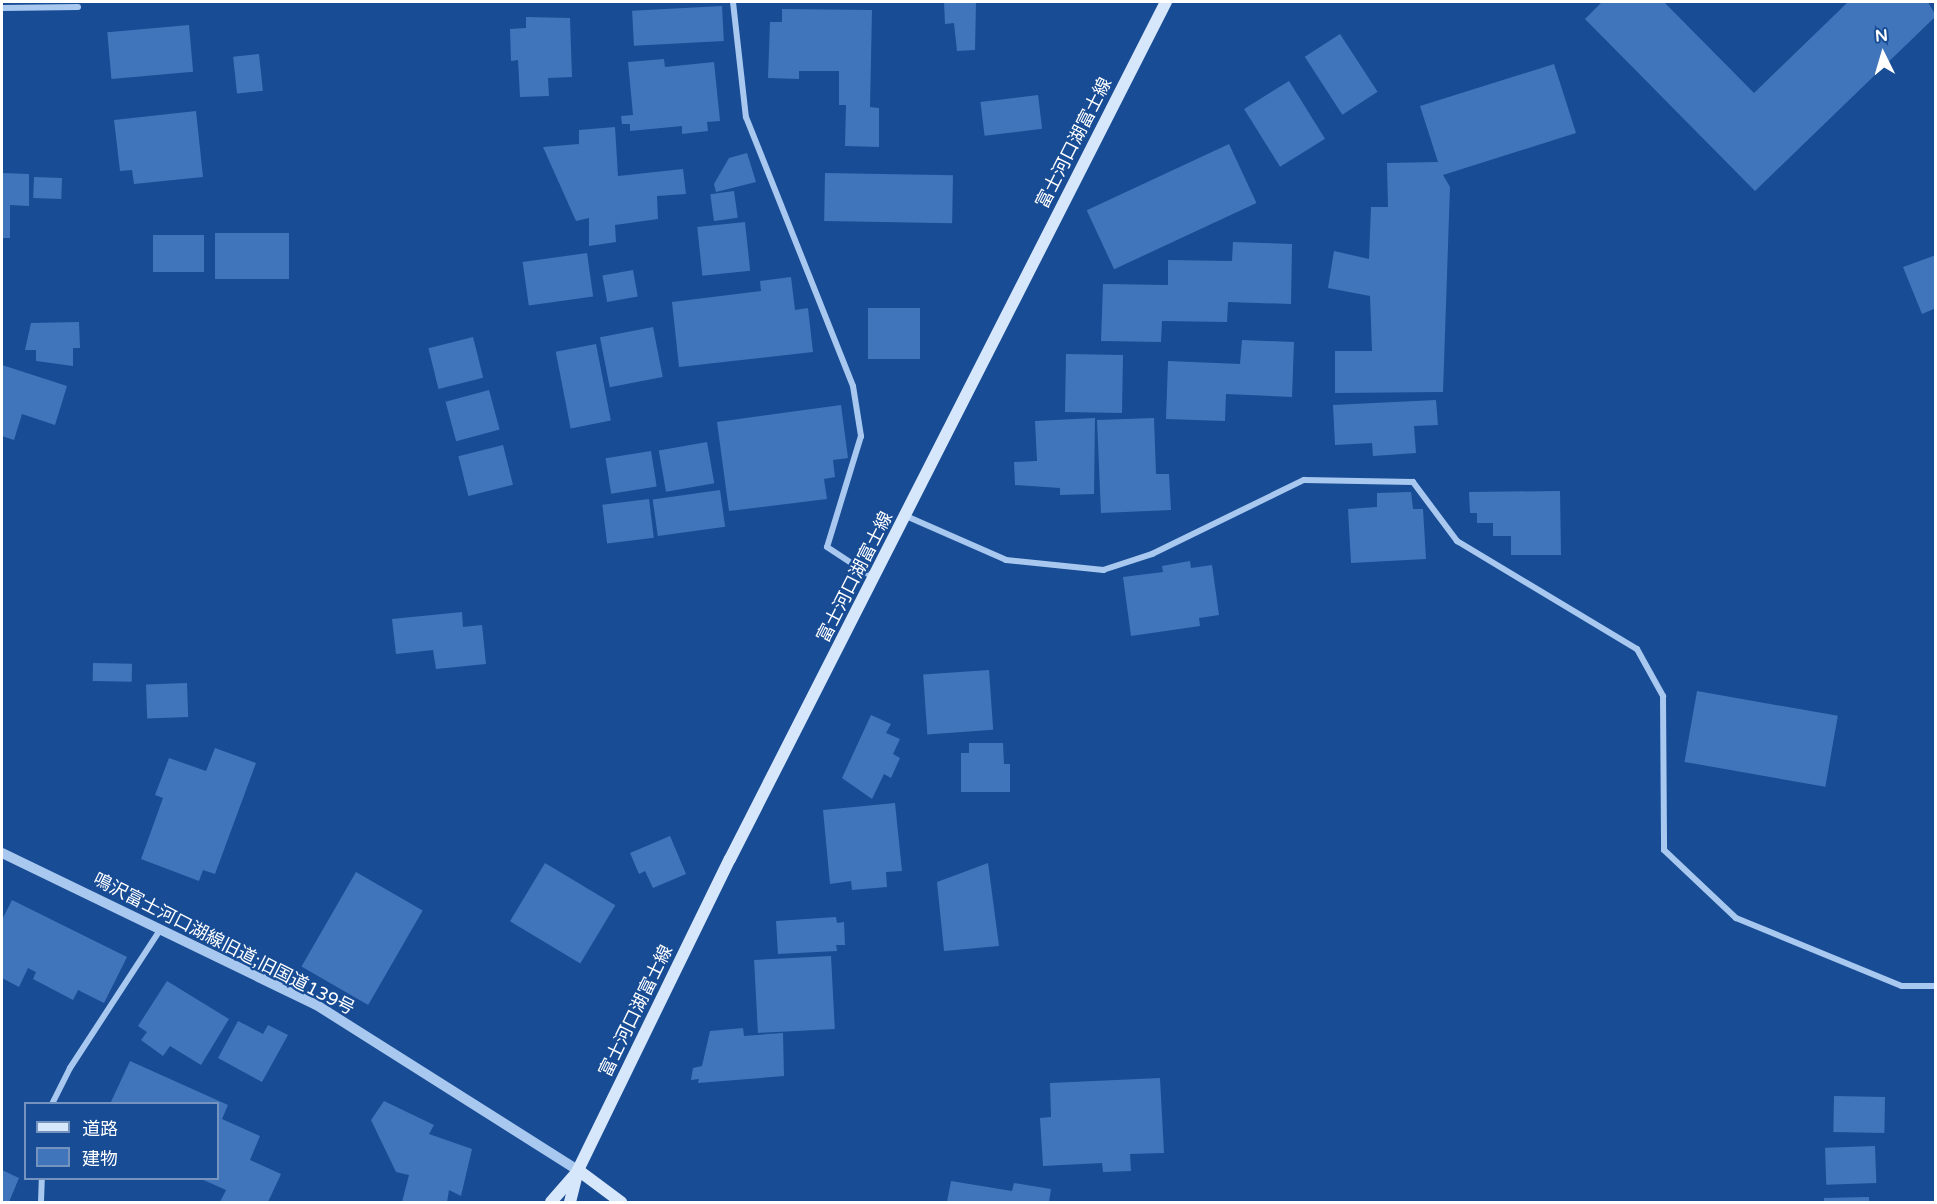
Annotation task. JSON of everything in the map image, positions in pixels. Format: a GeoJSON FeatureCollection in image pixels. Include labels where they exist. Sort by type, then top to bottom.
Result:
{"type":"FeatureCollection","features":[{"type":"Feature","properties":{"kind":"main road","name":"富士河口湖富士線"},"geometry":{"type":"LineString","coordinates":[[570,1203],[578,1170],[730,859],[875,578],[1166,2]]}},
{"type":"Feature","properties":{"kind":"main road","name":"富士河口湖富士線"},"geometry":{"type":"LineString","coordinates":[[551,1203],[578,1170]]}},
{"type":"Feature","properties":{"kind":"main road"},"geometry":{"type":"LineString","coordinates":[[578,1170],[621,1203]]}},
{"type":"Feature","properties":{"kind":"street"},"geometry":{"type":"LineString","coordinates":[[733,2],[746,117],[853,386],[861,436],[826,547],[875,578]]}},
{"type":"Feature","properties":{"kind":"street"},"geometry":{"type":"LineString","coordinates":[[2,8],[78,7]]}},
{"type":"Feature","properties":{"kind":"street"},"geometry":{"type":"LineString","coordinates":[[906,516],[1006,560],[1102,570],[1152,554],[1304,480],[1413,482],[1458,541],[1637,649],[1663,696],[1664,850],[1736,918],[1902,986],[1935,986]]}},
{"type":"Feature","properties":{"kind":"street","name":"鳴沢富士河口湖線旧道;旧国道139号"},"geometry":{"type":"LineString","coordinates":[[2,853],[315,1004],[578,1170]]}},
{"type":"Feature","properties":{"kind":"street"},"geometry":{"type":"LineString","coordinates":[[53,1102],[70,1068],[160,930]]}},
{"type":"Feature","properties":{"kind":"street"},"geometry":{"type":"LineString","coordinates":[[41,1203],[42,1180]]}},
{"type":"Feature","properties":{"kind":"building"},"geometry":{"type":"Polygon","coordinates":[[[944,2],[976,2],[975,50],[957,51],[954,23],[945,24],[944,2]]]}},
{"type":"Feature","properties":{"kind":"building"},"geometry":{"type":"Polygon","coordinates":[[[1602,2],[1664,2],[1754,93],[1848,2],[1928,2],[1936,16],[1755,191],[1585,19],[1602,2]]]}},
{"type":"Feature","properties":{"kind":"building"},"geometry":{"type":"Polygon","coordinates":[[[722,6],[724,41],[634,46],[632,11],[722,6]]]}},
{"type":"Feature","properties":{"kind":"building"},"geometry":{"type":"Polygon","coordinates":[[[782,9],[872,10],[870,107],[879,108],[879,147],[845,146],[846,105],[839,105],[839,71],[799,71],[799,79],[768,78],[770,22],[782,22],[782,9]]]}},
{"type":"Feature","properties":{"kind":"building"},"geometry":{"type":"Polygon","coordinates":[[[526,17],[570,18],[572,77],[548,78],[549,96],[520,97],[518,60],[511,61],[510,29],[526,28],[526,17]]]}},
{"type":"Feature","properties":{"kind":"building"},"geometry":{"type":"Polygon","coordinates":[[[189,25],[193,72],[111,79],[107,32],[189,25]]]}},
{"type":"Feature","properties":{"kind":"building"},"geometry":{"type":"Polygon","coordinates":[[[1340,34],[1378,92],[1342,115],[1305,57],[1340,34]]]}},
{"type":"Feature","properties":{"kind":"building"},"geometry":{"type":"Polygon","coordinates":[[[259,54],[263,91],[237,94],[233,57],[259,54]]]}},
{"type":"Feature","properties":{"kind":"building"},"geometry":{"type":"Polygon","coordinates":[[[664,59],[665,67],[714,62],[720,121],[707,122],[708,131],[682,134],[682,126],[630,131],[630,124],[622,124],[621,116],[633,115],[628,62],[664,59]]]}},
{"type":"Feature","properties":{"kind":"building"},"geometry":{"type":"Polygon","coordinates":[[[1554,64],[1576,133],[1443,175],[1450,187],[1443,392],[1335,393],[1335,351],[1372,351],[1370,296],[1328,288],[1334,251],[1369,259],[1371,207],[1388,207],[1387,163],[1438,162],[1420,106],[1554,64]]]}},
{"type":"Feature","properties":{"kind":"building"},"geometry":{"type":"Polygon","coordinates":[[[1289,81],[1325,139],[1280,167],[1244,109],[1289,81]]]}},
{"type":"Feature","properties":{"kind":"building"},"geometry":{"type":"Polygon","coordinates":[[[1038,95],[1042,129],[985,136],[980,102],[1038,95]]]}},
{"type":"Feature","properties":{"kind":"building"},"geometry":{"type":"Polygon","coordinates":[[[196,111],[203,177],[134,184],[132,170],[120,171],[114,120],[196,111]]]}},
{"type":"Feature","properties":{"kind":"building"},"geometry":{"type":"Polygon","coordinates":[[[615,127],[618,176],[683,169],[686,194],[657,196],[658,219],[615,225],[616,242],[589,246],[589,218],[576,221],[543,147],[579,144],[579,130],[615,127]]]}},
{"type":"Feature","properties":{"kind":"building"},"geometry":{"type":"Polygon","coordinates":[[[1229,144],[1256,203],[1114,269],[1087,210],[1229,144]]]}},
{"type":"Feature","properties":{"kind":"building"},"geometry":{"type":"Polygon","coordinates":[[[747,153],[756,182],[716,192],[714,184],[729,158],[747,153]]]}},
{"type":"Feature","properties":{"kind":"building"},"geometry":{"type":"Polygon","coordinates":[[[2,173],[29,174],[29,206],[10,205],[10,238],[2,238],[2,173]]]}},
{"type":"Feature","properties":{"kind":"building"},"geometry":{"type":"Polygon","coordinates":[[[825,173],[953,175],[952,223],[824,221],[825,173]]]}},
{"type":"Feature","properties":{"kind":"building"},"geometry":{"type":"Polygon","coordinates":[[[34,177],[62,178],[61,199],[33,198],[34,177]]]}},
{"type":"Feature","properties":{"kind":"building"},"geometry":{"type":"Polygon","coordinates":[[[734,191],[738,218],[714,221],[710,194],[734,191]]]}},
{"type":"Feature","properties":{"kind":"building"},"geometry":{"type":"Polygon","coordinates":[[[745,222],[750,271],[702,276],[697,227],[745,222]]]}},
{"type":"Feature","properties":{"kind":"building"},"geometry":{"type":"Polygon","coordinates":[[[215,233],[289,233],[289,279],[215,279],[215,233]]]}},
{"type":"Feature","properties":{"kind":"building"},"geometry":{"type":"Polygon","coordinates":[[[153,235],[204,235],[204,272],[153,272],[153,235]]]}},
{"type":"Feature","properties":{"kind":"building"},"geometry":{"type":"Polygon","coordinates":[[[1233,242],[1292,244],[1291,304],[1228,302],[1227,322],[1162,321],[1161,342],[1101,341],[1103,284],[1168,285],[1168,260],[1232,261],[1233,242]]]}},
{"type":"Feature","properties":{"kind":"building"},"geometry":{"type":"Polygon","coordinates":[[[587,253],[593,297],[529,306],[523,262],[587,253]]]}},
{"type":"Feature","properties":{"kind":"building"},"geometry":{"type":"Polygon","coordinates":[[[1936,255],[1936,308],[1922,314],[1903,267],[1936,255]]]}},
{"type":"Feature","properties":{"kind":"building"},"geometry":{"type":"Polygon","coordinates":[[[633,270],[638,297],[607,302],[602,275],[633,270]]]}},
{"type":"Feature","properties":{"kind":"building"},"geometry":{"type":"Polygon","coordinates":[[[791,277],[795,310],[808,308],[813,352],[679,367],[672,302],[761,291],[760,281],[791,277]]]}},
{"type":"Feature","properties":{"kind":"building"},"geometry":{"type":"Polygon","coordinates":[[[868,308],[920,308],[920,359],[868,359],[868,308]]]}},
{"type":"Feature","properties":{"kind":"building"},"geometry":{"type":"Polygon","coordinates":[[[79,322],[80,348],[73,348],[73,366],[36,361],[36,350],[25,350],[31,323],[79,322]]]}},
{"type":"Feature","properties":{"kind":"building"},"geometry":{"type":"Polygon","coordinates":[[[653,327],[663,377],[610,387],[600,337],[653,327]]]}},
{"type":"Feature","properties":{"kind":"building"},"geometry":{"type":"Polygon","coordinates":[[[473,337],[483,378],[439,389],[428,348],[473,337]]]}},
{"type":"Feature","properties":{"kind":"building"},"geometry":{"type":"Polygon","coordinates":[[[1242,340],[1294,342],[1292,397],[1226,394],[1225,421],[1166,419],[1168,361],[1240,364],[1242,340]]]}},
{"type":"Feature","properties":{"kind":"building"},"geometry":{"type":"Polygon","coordinates":[[[596,344],[611,421],[571,428],[556,352],[596,344]]]}},
{"type":"Feature","properties":{"kind":"building"},"geometry":{"type":"Polygon","coordinates":[[[1066,354],[1123,355],[1122,413],[1065,412],[1066,354]]]}},
{"type":"Feature","properties":{"kind":"building"},"geometry":{"type":"Polygon","coordinates":[[[2,365],[67,386],[55,425],[22,414],[14,440],[2,436],[2,365]]]}},
{"type":"Feature","properties":{"kind":"building"},"geometry":{"type":"Polygon","coordinates":[[[489,390],[500,430],[456,441],[446,402],[489,390]]]}},
{"type":"Feature","properties":{"kind":"building"},"geometry":{"type":"Polygon","coordinates":[[[1436,400],[1438,425],[1414,426],[1416,453],[1373,456],[1372,443],[1335,445],[1333,405],[1436,400]]]}},
{"type":"Feature","properties":{"kind":"building"},"geometry":{"type":"Polygon","coordinates":[[[841,405],[848,458],[833,460],[835,477],[824,479],[827,499],[729,511],[717,422],[841,405]]]}},
{"type":"Feature","properties":{"kind":"building"},"geometry":{"type":"Polygon","coordinates":[[[1095,418],[1094,494],[1060,495],[1060,488],[1015,485],[1014,462],[1037,461],[1035,421],[1095,418]]]}},
{"type":"Feature","properties":{"kind":"building"},"geometry":{"type":"Polygon","coordinates":[[[1154,418],[1156,474],[1169,474],[1171,510],[1101,513],[1097,420],[1154,418]]]}},
{"type":"Feature","properties":{"kind":"building"},"geometry":{"type":"Polygon","coordinates":[[[707,442],[714,483],[666,492],[659,451],[707,442]]]}},
{"type":"Feature","properties":{"kind":"building"},"geometry":{"type":"Polygon","coordinates":[[[503,445],[513,485],[468,496],[458,456],[503,445]]]}},
{"type":"Feature","properties":{"kind":"building"},"geometry":{"type":"Polygon","coordinates":[[[651,451],[657,487],[611,494],[606,458],[651,451]]]}},
{"type":"Feature","properties":{"kind":"building"},"geometry":{"type":"Polygon","coordinates":[[[720,490],[725,527],[658,536],[653,499],[720,490]]]}},
{"type":"Feature","properties":{"kind":"building"},"geometry":{"type":"Polygon","coordinates":[[[1560,491],[1561,555],[1511,555],[1511,536],[1493,536],[1493,523],[1477,523],[1477,513],[1470,513],[1469,492],[1560,491]]]}},
{"type":"Feature","properties":{"kind":"building"},"geometry":{"type":"Polygon","coordinates":[[[1411,492],[1413,509],[1423,509],[1426,559],[1351,563],[1348,509],[1377,507],[1377,493],[1411,492]]]}},
{"type":"Feature","properties":{"kind":"building"},"geometry":{"type":"Polygon","coordinates":[[[649,499],[654,538],[607,543],[602,505],[649,499]]]}},
{"type":"Feature","properties":{"kind":"building"},"geometry":{"type":"Polygon","coordinates":[[[1190,561],[1191,568],[1212,565],[1219,615],[1199,618],[1200,626],[1131,636],[1123,577],[1163,572],[1162,566],[1190,561]]]}},
{"type":"Feature","properties":{"kind":"building"},"geometry":{"type":"Polygon","coordinates":[[[462,612],[463,627],[482,625],[486,664],[436,669],[433,650],[396,654],[392,619],[462,612]]]}},
{"type":"Feature","properties":{"kind":"building"},"geometry":{"type":"Polygon","coordinates":[[[93,663],[132,664],[132,682],[93,681],[93,663]]]}},
{"type":"Feature","properties":{"kind":"building"},"geometry":{"type":"Polygon","coordinates":[[[989,670],[993,730],[927,734],[923,675],[989,670]]]}},
{"type":"Feature","properties":{"kind":"building"},"geometry":{"type":"Polygon","coordinates":[[[187,683],[188,717],[147,718],[146,684],[187,683]]]}},
{"type":"Feature","properties":{"kind":"building"},"geometry":{"type":"Polygon","coordinates":[[[1697,691],[1838,716],[1825,787],[1684,762],[1697,691]]]}},
{"type":"Feature","properties":{"kind":"building"},"geometry":{"type":"Polygon","coordinates":[[[871,715],[891,724],[886,733],[900,739],[893,754],[900,758],[891,778],[884,774],[872,799],[842,778],[871,715]]]}},
{"type":"Feature","properties":{"kind":"building"},"geometry":{"type":"Polygon","coordinates":[[[969,743],[1003,743],[1004,764],[1010,764],[1010,792],[961,792],[961,753],[969,753],[969,743]]]}},
{"type":"Feature","properties":{"kind":"building"},"geometry":{"type":"Polygon","coordinates":[[[215,748],[256,763],[215,874],[203,870],[199,881],[141,859],[163,798],[155,795],[169,758],[206,771],[215,748]]]}},
{"type":"Feature","properties":{"kind":"building"},"geometry":{"type":"Polygon","coordinates":[[[895,803],[902,871],[886,872],[887,887],[852,890],[851,881],[830,884],[823,810],[895,803]]]}},
{"type":"Feature","properties":{"kind":"building"},"geometry":{"type":"Polygon","coordinates":[[[670,836],[686,874],[653,888],[645,871],[639,874],[630,853],[670,836]]]}},
{"type":"Feature","properties":{"kind":"building"},"geometry":{"type":"Polygon","coordinates":[[[545,863],[615,905],[580,964],[510,921],[545,863]]]}},
{"type":"Feature","properties":{"kind":"building"},"geometry":{"type":"Polygon","coordinates":[[[988,863],[999,946],[944,951],[937,882],[988,863]]]}},
{"type":"Feature","properties":{"kind":"building"},"geometry":{"type":"Polygon","coordinates":[[[356,872],[423,910],[368,1005],[302,966],[356,872]]]}},
{"type":"Feature","properties":{"kind":"building"},"geometry":{"type":"Polygon","coordinates":[[[12,900],[127,957],[104,1003],[78,990],[73,1000],[33,979],[36,972],[28,968],[19,987],[2,978],[2,920],[12,900]]]}},
{"type":"Feature","properties":{"kind":"building"},"geometry":{"type":"Polygon","coordinates":[[[836,917],[837,923],[844,922],[845,945],[836,945],[837,951],[778,954],[776,921],[836,917]]]}},
{"type":"Feature","properties":{"kind":"building"},"geometry":{"type":"Polygon","coordinates":[[[831,956],[835,1029],[758,1033],[754,960],[831,956]]]}},
{"type":"Feature","properties":{"kind":"building"},"geometry":{"type":"Polygon","coordinates":[[[167,981],[229,1019],[201,1065],[170,1046],[163,1056],[141,1040],[147,1032],[138,1026],[167,981]]]}},
{"type":"Feature","properties":{"kind":"building"},"geometry":{"type":"Polygon","coordinates":[[[238,1021],[263,1034],[268,1025],[288,1035],[262,1082],[218,1058],[238,1021]]]}},
{"type":"Feature","properties":{"kind":"building"},"geometry":{"type":"Polygon","coordinates":[[[743,1028],[744,1036],[783,1033],[784,1076],[698,1083],[699,1079],[691,1080],[693,1068],[702,1066],[710,1031],[743,1028]]]}},
{"type":"Feature","properties":{"kind":"building"},"geometry":{"type":"Polygon","coordinates":[[[130,1061],[228,1105],[222,1119],[260,1136],[250,1160],[281,1174],[268,1202],[220,1202],[226,1190],[204,1180],[219,1180],[219,1102],[111,1102],[130,1061]]]}},
{"type":"Feature","properties":{"kind":"building"},"geometry":{"type":"Polygon","coordinates":[[[1160,1078],[1164,1153],[1130,1154],[1131,1171],[1103,1172],[1102,1163],[1043,1166],[1040,1118],[1051,1117],[1050,1083],[1160,1078]]]}},
{"type":"Feature","properties":{"kind":"building"},"geometry":{"type":"Polygon","coordinates":[[[1834,1096],[1885,1097],[1884,1133],[1833,1132],[1834,1096]]]}},
{"type":"Feature","properties":{"kind":"building"},"geometry":{"type":"Polygon","coordinates":[[[384,1101],[434,1125],[429,1134],[472,1149],[461,1196],[449,1190],[447,1202],[402,1202],[409,1175],[396,1172],[371,1120],[384,1101]]]}},
{"type":"Feature","properties":{"kind":"building"},"geometry":{"type":"Polygon","coordinates":[[[1875,1146],[1876,1183],[1826,1185],[1825,1148],[1875,1146]]]}},
{"type":"Feature","properties":{"kind":"building"},"geometry":{"type":"Polygon","coordinates":[[[2,1170],[19,1178],[9,1202],[2,1202],[2,1170]]]}},
{"type":"Feature","properties":{"kind":"building"},"geometry":{"type":"Polygon","coordinates":[[[951,1181],[1012,1191],[1014,1183],[1051,1189],[1049,1202],[947,1202],[951,1181]]]}},
{"type":"Feature","properties":{"kind":"building"},"geometry":{"type":"Polygon","coordinates":[[[1869,1197],[1869,1202],[1824,1202],[1824,1198],[1869,1197]]]}}]}
